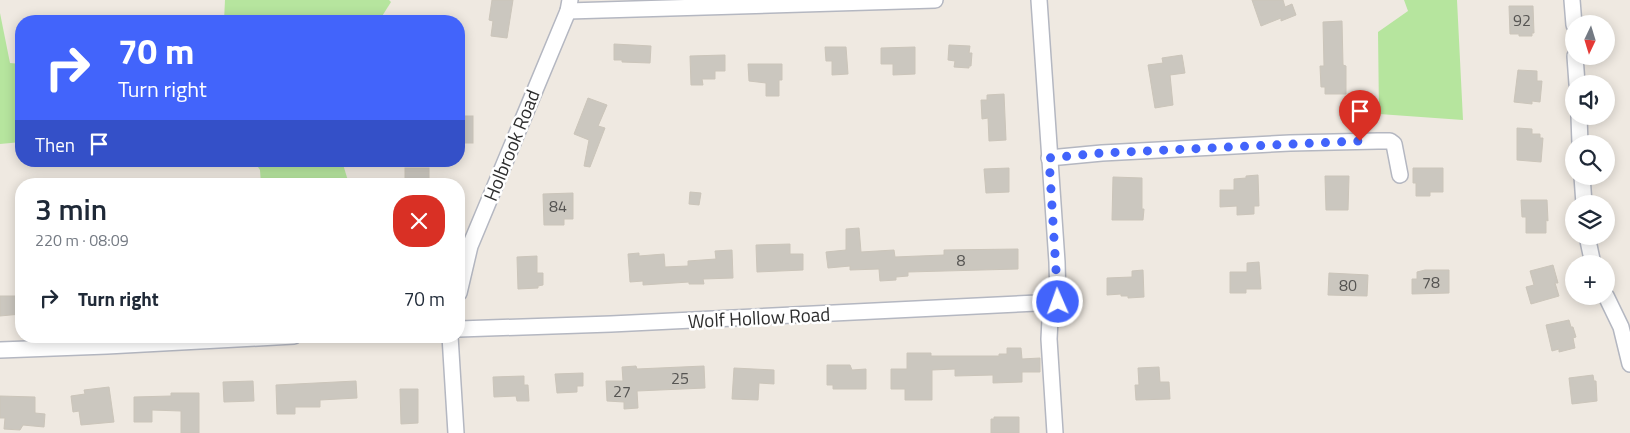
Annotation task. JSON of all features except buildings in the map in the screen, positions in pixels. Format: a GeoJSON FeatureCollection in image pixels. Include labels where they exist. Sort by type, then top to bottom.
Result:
{"type":"FeatureCollection","features":[{"type":"Feature","properties":{"kind":"street"},"geometry":{"type":"LineString","coordinates":[[569,6],[935,0]]}},
{"type":"Feature","properties":{"kind":"street"},"geometry":{"type":"LineString","coordinates":[[1039,0],[1058,302],[1050,319],[1049,339],[1055,433]]}},
{"type":"Feature","properties":{"kind":"street"},"geometry":{"type":"LineString","coordinates":[[1572,0],[1573,15]]}},
{"type":"Feature","properties":{"kind":"street","name":"Holbrook Road"},"geometry":{"type":"LineString","coordinates":[[465,267],[470,246],[569,6]]}},
{"type":"Feature","properties":{"kind":"street"},"geometry":{"type":"LineString","coordinates":[[1049,158],[1102,153],[1290,143],[1390,141],[1394,144],[1400,175]]}},
{"type":"Feature","properties":{"kind":"street","name":"Wolf Hollow Road"},"geometry":{"type":"LineString","coordinates":[[465,329],[611,324],[1058,302]]}},
{"type":"Feature","properties":{"kind":"street"},"geometry":{"type":"LineString","coordinates":[[1610,305],[1621,327],[1630,364]]}},
{"type":"Feature","properties":{"kind":"street"},"geometry":{"type":"LineString","coordinates":[[0,350],[163,343]]}},
{"type":"Feature","properties":{"kind":"street"},"geometry":{"type":"LineString","coordinates":[[450,343],[456,433]]}},
{"type":"Feature","properties":{"kind":"green space"},"geometry":{"type":"Polygon","coordinates":[[[225,0],[389,0],[391,2],[383,15],[224,15],[225,0]]]}},
{"type":"Feature","properties":{"kind":"green space"},"geometry":{"type":"Polygon","coordinates":[[[1404,0],[1457,0],[1463,120],[1379,114],[1378,32],[1408,11],[1404,0]]]}},
{"type":"Feature","properties":{"kind":"green space"},"geometry":{"type":"Polygon","coordinates":[[[0,13],[10,63],[15,63],[15,143],[0,144],[0,13]]]}},
{"type":"Feature","properties":{"kind":"green space"},"geometry":{"type":"Polygon","coordinates":[[[258,167],[344,167],[347,178],[261,178],[258,167]]]}},
{"type":"Feature","properties":{"kind":"route"},"geometry":{"type":"LineString","coordinates":[[1058,302],[1049,158],[1102,153],[1360,141]]}}]}
